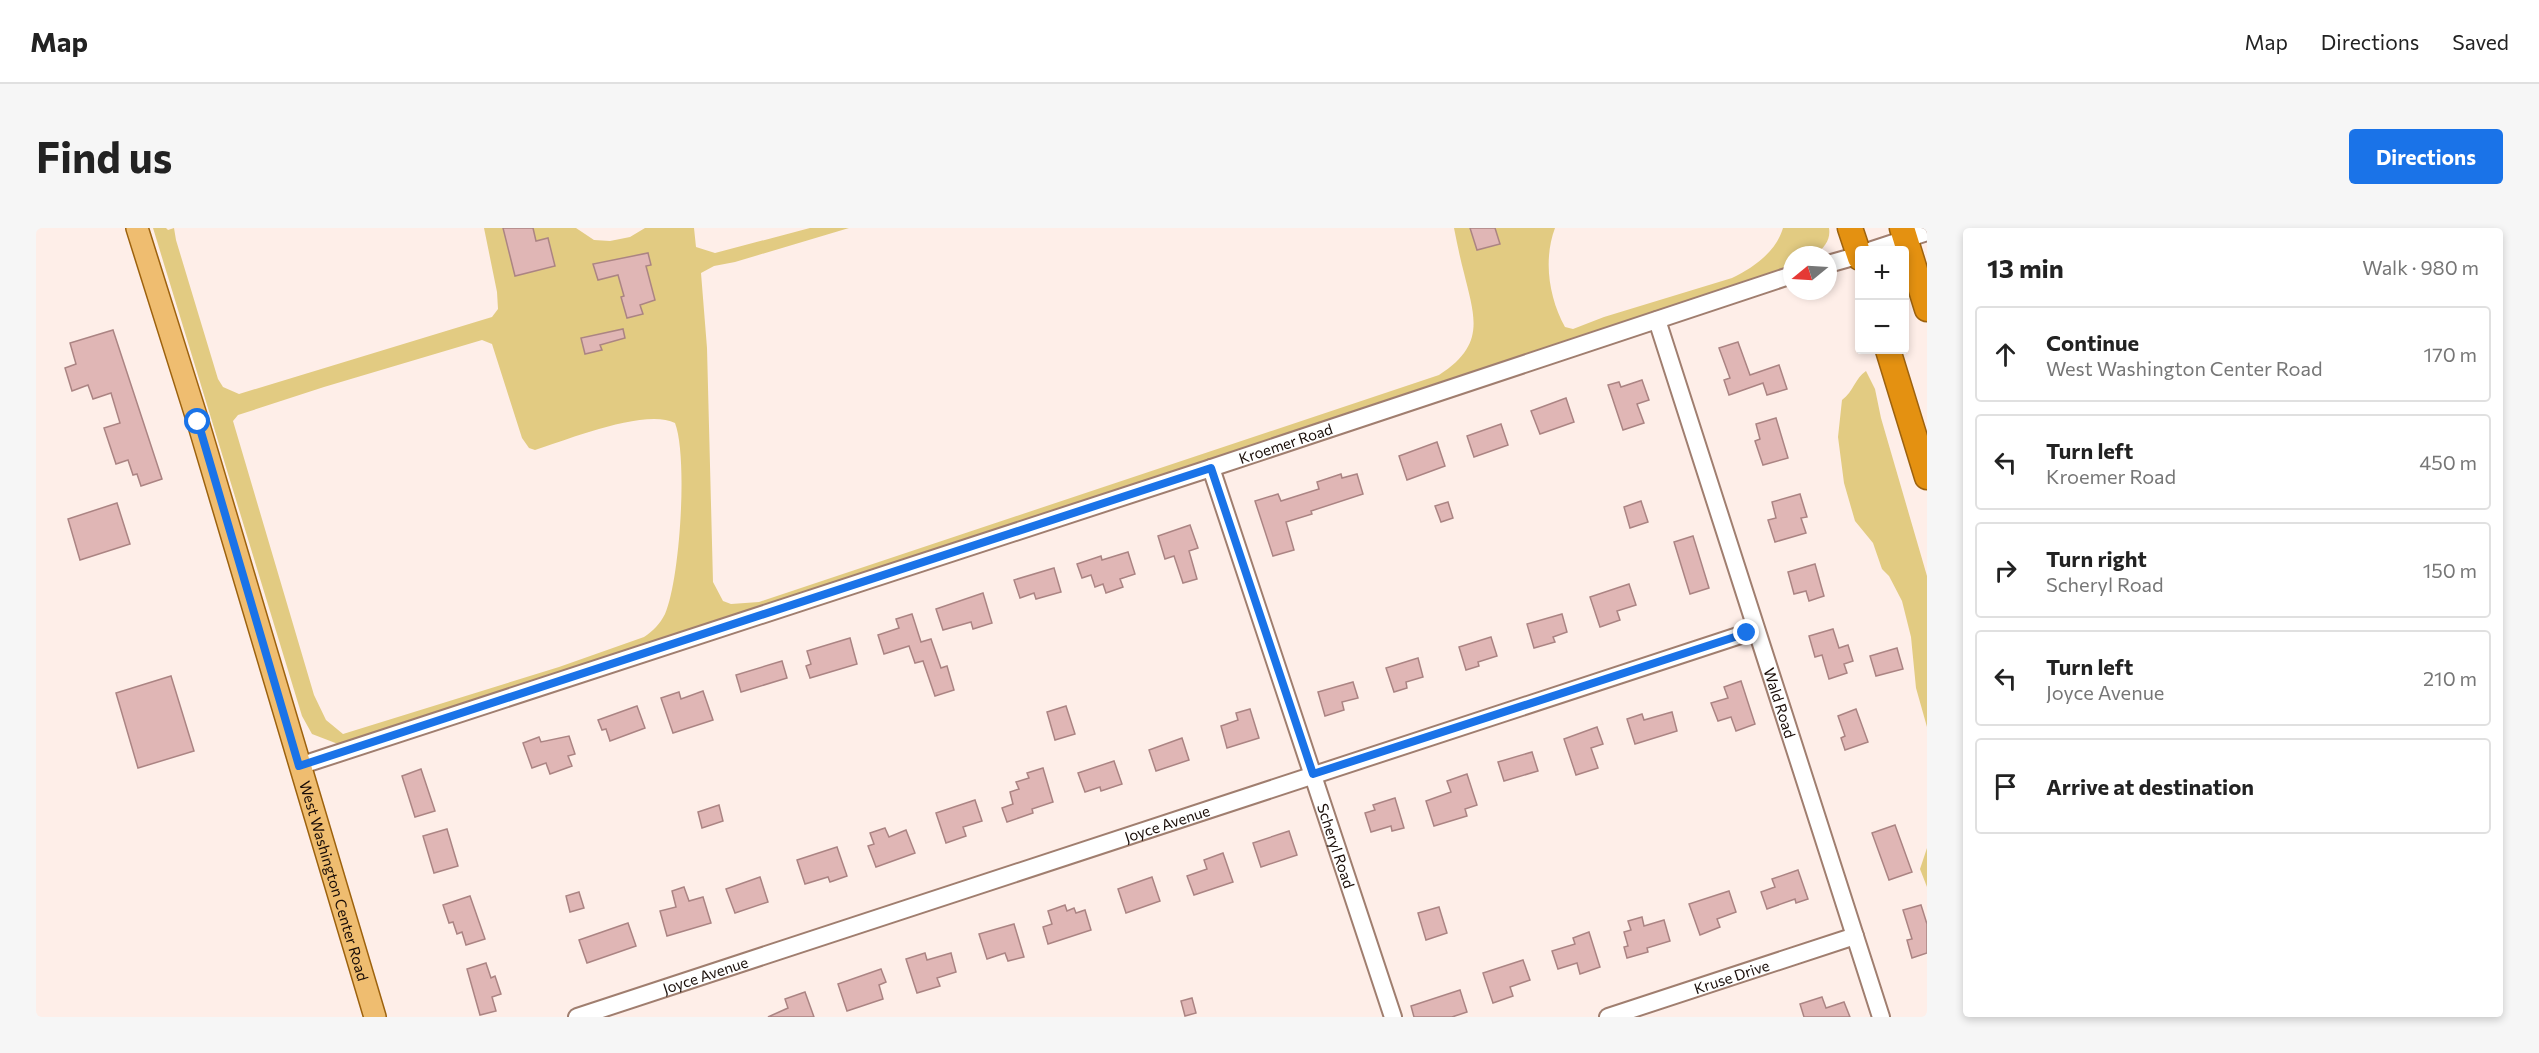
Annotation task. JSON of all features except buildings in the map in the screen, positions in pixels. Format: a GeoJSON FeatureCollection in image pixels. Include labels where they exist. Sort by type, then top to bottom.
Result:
{"type":"FeatureCollection","features":[{"type":"Feature","properties":{"kind":"highway"},"geometry":{"type":"LineString","coordinates":[[1850,228],[1858,246]]}},
{"type":"Feature","properties":{"kind":"highway"},"geometry":{"type":"LineString","coordinates":[[1912,233],[1927,309]]}},
{"type":"Feature","properties":{"kind":"highway"},"geometry":{"type":"LineString","coordinates":[[1889,354],[1927,477]]}},
{"type":"Feature","properties":{"kind":"main road","name":"West Washington Center Road"},"geometry":{"type":"LineString","coordinates":[[137,228],[198,422],[375,1017]]}},
{"type":"Feature","properties":{"kind":"street"},"geometry":{"type":"LineString","coordinates":[[1882,246],[1912,233]]}},
{"type":"Feature","properties":{"kind":"street"},"geometry":{"type":"LineString","coordinates":[[1837,262],[1855,257]]}},
{"type":"Feature","properties":{"kind":"street","name":"Kroemer Road"},"geometry":{"type":"LineString","coordinates":[[299,766],[1211,468],[1783,278]]}},
{"type":"Feature","properties":{"kind":"street","name":"Wald Road"},"geometry":{"type":"LineString","coordinates":[[1657,320],[1881,1017]]}},
{"type":"Feature","properties":{"kind":"street","name":"Scheryl Road"},"geometry":{"type":"LineString","coordinates":[[1211,468],[1393,1017]]}},
{"type":"Feature","properties":{"kind":"street","name":"Joyce Avenue"},"geometry":{"type":"LineString","coordinates":[[578,1017],[1756,630]]}},
{"type":"Feature","properties":{"kind":"street","name":"Kruse Drive"},"geometry":{"type":"LineString","coordinates":[[1608,1017],[1855,936]]}},
{"type":"Feature","properties":{"kind":"shaded area"},"geometry":{"type":"Polygon","coordinates":[[[153,228],[168,230],[174,228],[218,379],[223,387],[239,394],[492,317],[498,309],[497,292],[484,228],[576,228],[594,240],[610,241],[630,237],[645,228],[694,228],[696,247],[715,253],[810,228],[849,228],[735,262],[714,266],[701,273],[707,348],[713,582],[723,601],[731,604],[759,602],[1439,375],[1464,353],[1473,330],[1471,304],[1454,228],[1555,228],[1549,253],[1549,279],[1559,316],[1565,327],[1573,329],[1604,317],[1732,278],[1763,258],[1775,245],[1783,228],[1829,228],[1828,240],[1824,246],[1783,246],[1783,269],[1766,275],[929,552],[338,744],[312,734],[302,716],[153,228]],[[482,340],[324,387],[238,415],[233,421],[314,695],[326,720],[343,734],[559,667],[644,637],[661,621],[670,597],[678,548],[682,489],[679,440],[675,423],[662,419],[626,422],[535,450],[529,448],[522,438],[492,344],[482,340]]]}},
{"type":"Feature","properties":{"kind":"shaded area"},"geometry":{"type":"Polygon","coordinates":[[[1866,371],[1875,389],[1881,418],[1927,576],[1927,727],[1916,688],[1911,637],[1902,601],[1889,576],[1882,569],[1873,543],[1855,521],[1844,483],[1838,437],[1842,400],[1866,371]]]}},
{"type":"Feature","properties":{"kind":"shaded area"},"geometry":{"type":"Polygon","coordinates":[[[1927,848],[1927,887],[1920,869],[1927,848]]]}},
{"type":"Feature","properties":{"kind":"route"},"geometry":{"type":"LineString","coordinates":[[198,422],[299,766],[1211,468],[1313,774],[1747,633]]}}]}
